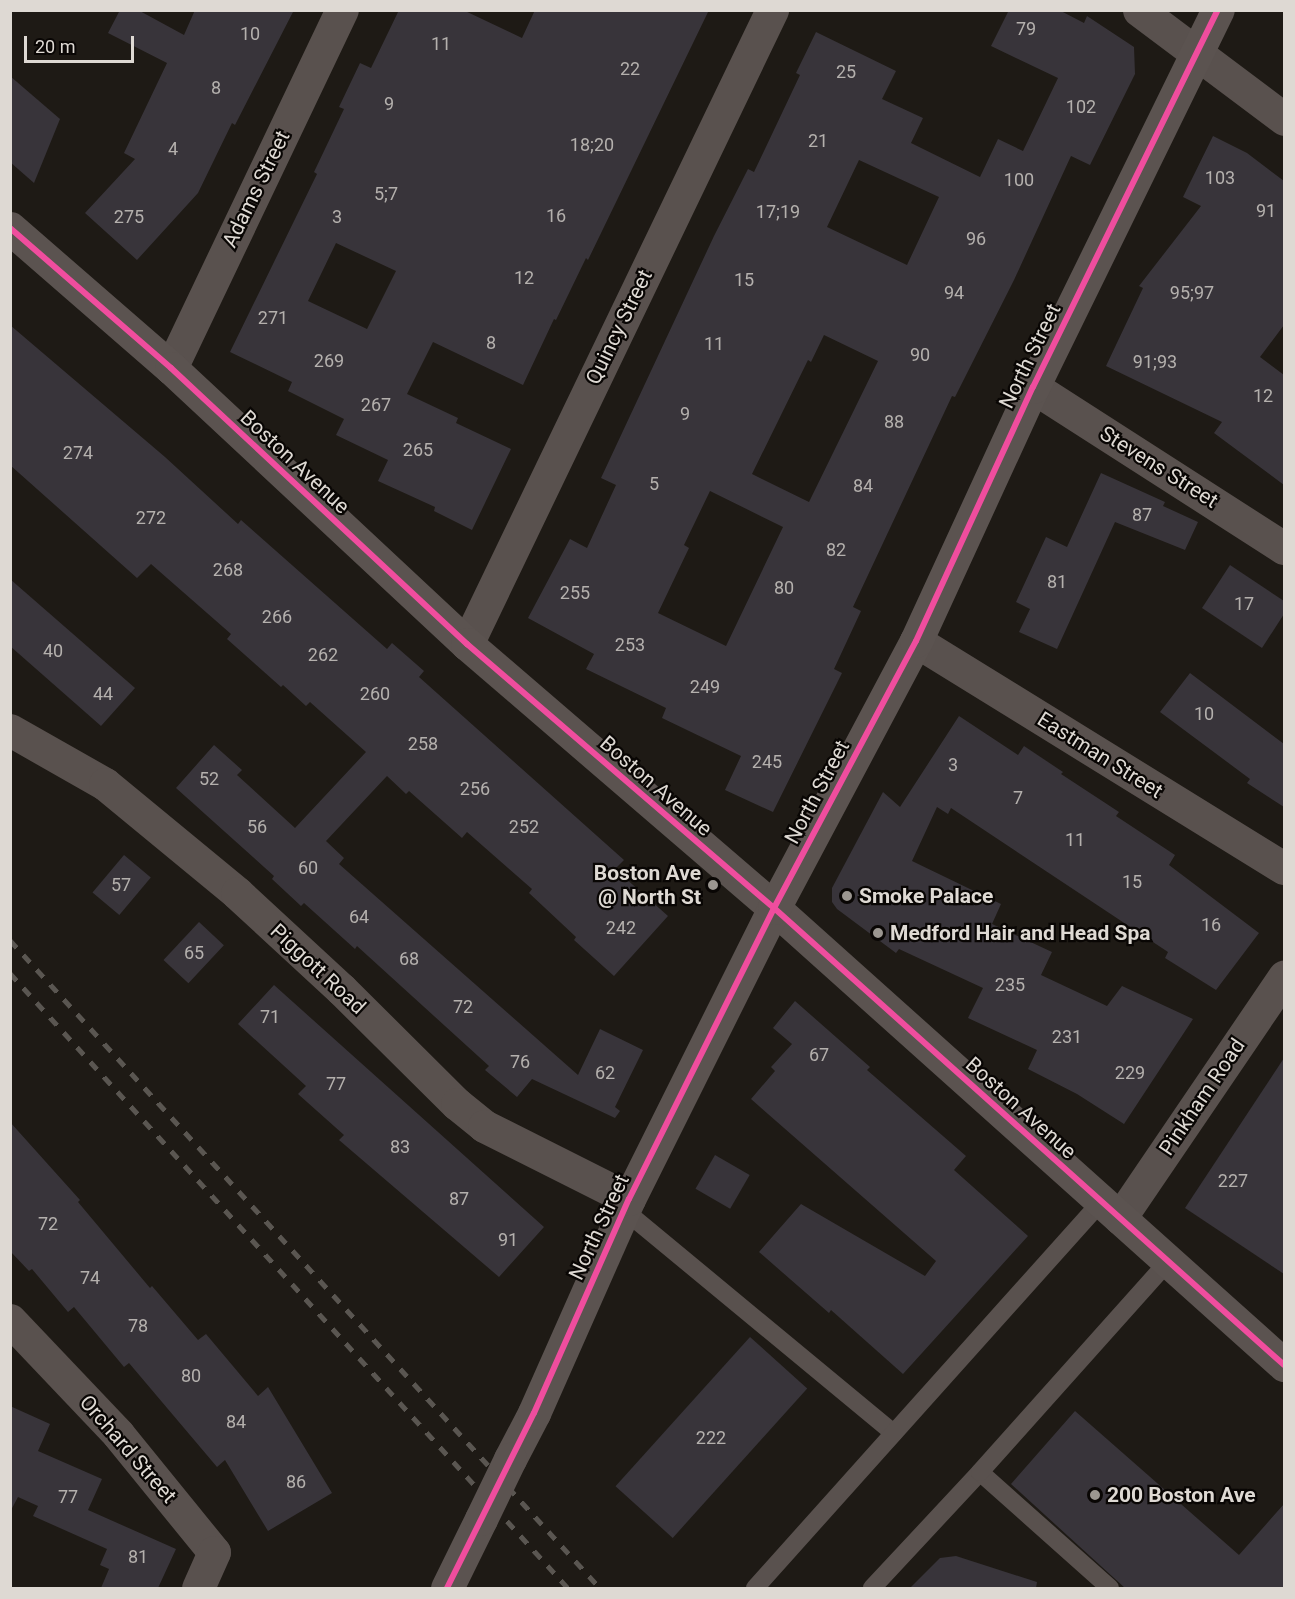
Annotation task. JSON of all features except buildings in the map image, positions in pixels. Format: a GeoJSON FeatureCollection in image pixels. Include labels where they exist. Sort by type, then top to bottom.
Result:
{"type":"FeatureCollection","features":[{"type":"Feature","properties":{"kind":"street","name":"Adams Street"},"geometry":{"type":"LineString","coordinates":[[171,368],[342,10]]}},
{"type":"Feature","properties":{"kind":"street","name":"Quincy Street"},"geometry":{"type":"LineString","coordinates":[[467,644],[772,10]]}},
{"type":"Feature","properties":{"kind":"street"},"geometry":{"type":"LineString","coordinates":[[1139,10],[1284,119]]}},
{"type":"Feature","properties":{"kind":"street","name":"North Street"},"geometry":{"type":"LineString","coordinates":[[447,1588],[534,1413],[626,1204],[774,908],[916,641],[1033,387],[1218,10]]}},
{"type":"Feature","properties":{"kind":"street","name":"Boston Avenue"},"geometry":{"type":"LineString","coordinates":[[10,228],[171,368],[467,644],[774,908],[1284,1365]]}},
{"type":"Feature","properties":{"kind":"street","name":"Stevens Street"},"geometry":{"type":"LineString","coordinates":[[1033,387],[1284,548]]}},
{"type":"Feature","properties":{"kind":"street","name":"Eastman Street"},"geometry":{"type":"LineString","coordinates":[[916,641],[1284,868]]}},
{"type":"Feature","properties":{"kind":"street","name":"Piggott Road"},"geometry":{"type":"LineString","coordinates":[[10,730],[105,784],[237,893],[341,989],[457,1104],[484,1126],[626,1204]]}},
{"type":"Feature","properties":{"kind":"street","name":"Pinkham Road"},"geometry":{"type":"LineString","coordinates":[[1110,1210],[1284,977]]}},
{"type":"Feature","properties":{"kind":"street","name":"Orchard Street"},"geometry":{"type":"LineString","coordinates":[[10,1320],[118,1434],[214,1552],[198,1588]]}},
{"type":"Feature","properties":{"kind":"lane"},"geometry":{"type":"LineString","coordinates":[[626,1204],[894,1433]]}},
{"type":"Feature","properties":{"kind":"lane"},"geometry":{"type":"LineString","coordinates":[[755,1588],[894,1433],[1110,1210]]}},
{"type":"Feature","properties":{"kind":"lane"},"geometry":{"type":"LineString","coordinates":[[872,1588],[980,1472],[1168,1262]]}},
{"type":"Feature","properties":{"kind":"lane"},"geometry":{"type":"LineString","coordinates":[[980,1472],[1110,1588]]}},
{"type":"Feature","properties":{"kind":"railway"},"geometry":{"type":"LineString","coordinates":[[10,940],[600,1588]]}},
{"type":"Feature","properties":{"kind":"railway"},"geometry":{"type":"LineString","coordinates":[[10,973],[568,1588]]}},
{"type":"Feature","properties":{"kind":"cycle path"},"geometry":{"type":"LineString","coordinates":[[447,1588],[534,1413],[629,1199],[774,908],[916,641],[1033,387],[1218,10]]}},
{"type":"Feature","properties":{"kind":"cycle path"},"geometry":{"type":"LineString","coordinates":[[10,228],[171,368],[467,644],[774,908],[1284,1365]]}},
{"type":"Feature","properties":{"kind":"place","name":"Boston Ave @ North St"},"geometry":{"type":"Point","coordinates":[713,885]}},
{"type":"Feature","properties":{"kind":"place","name":"Smoke Palace"},"geometry":{"type":"Point","coordinates":[847,896]}},
{"type":"Feature","properties":{"kind":"place","name":"Medford Hair and Head Spa"},"geometry":{"type":"Point","coordinates":[878,933]}},
{"type":"Feature","properties":{"kind":"place","name":"200 Boston Ave"},"geometry":{"type":"Point","coordinates":[1095,1495]}}]}
